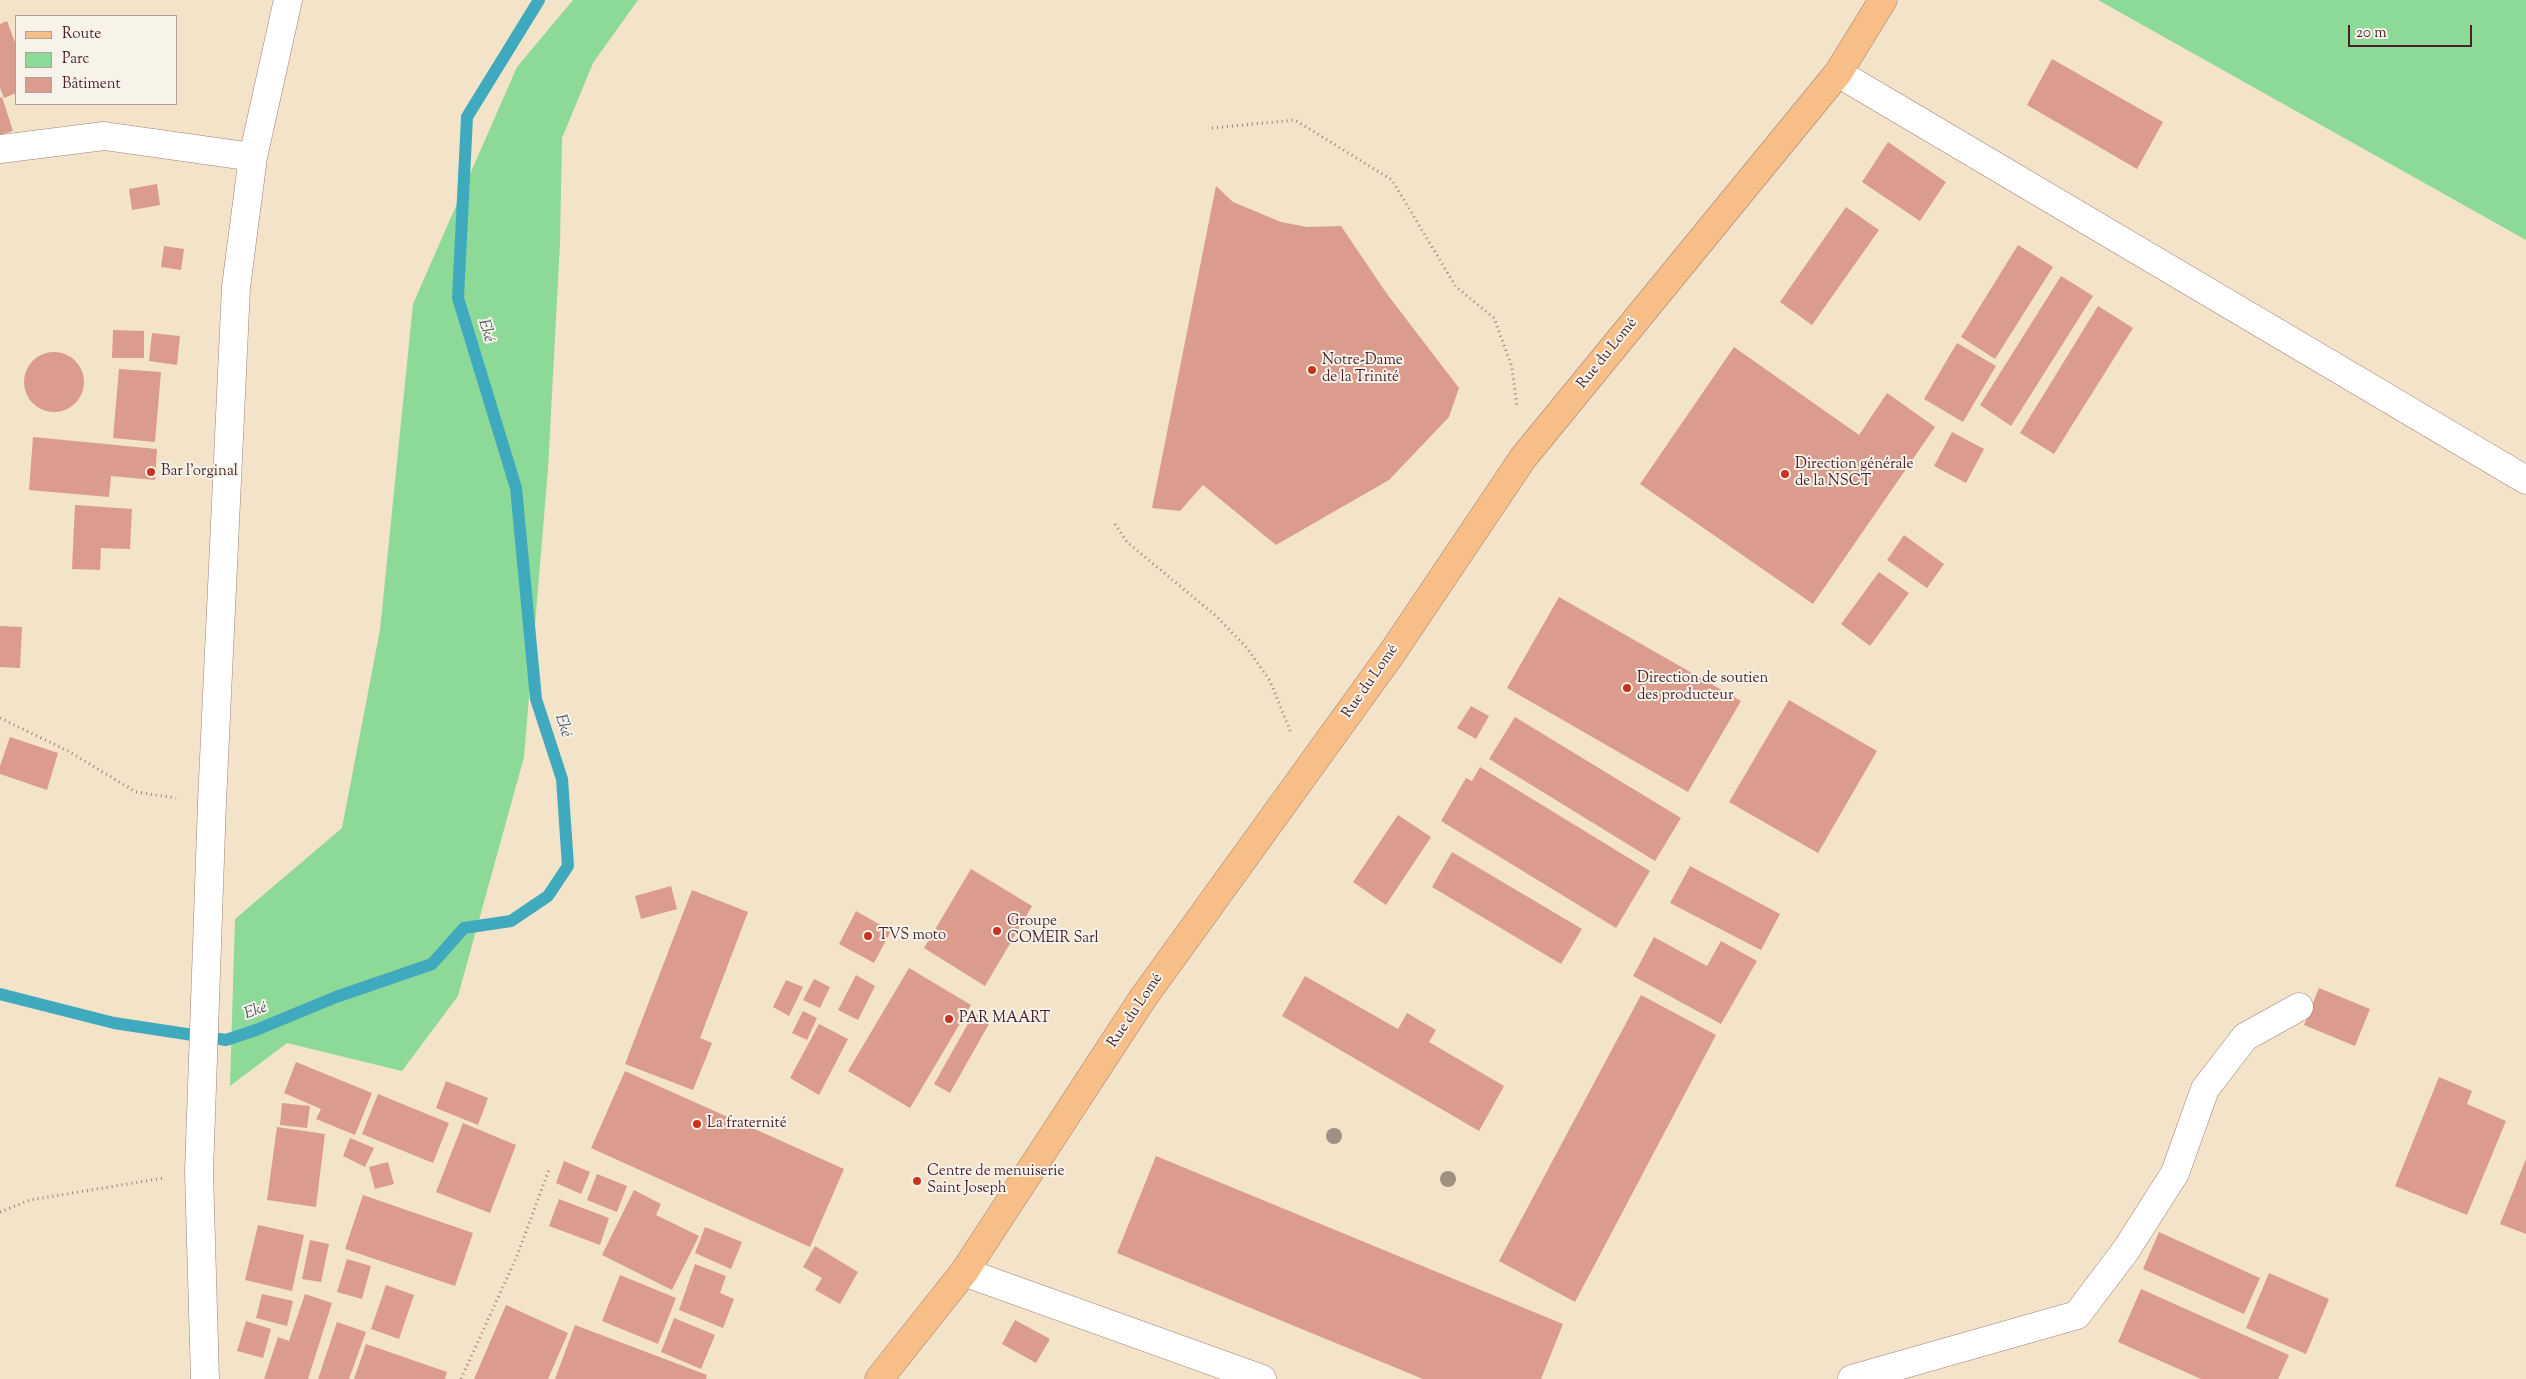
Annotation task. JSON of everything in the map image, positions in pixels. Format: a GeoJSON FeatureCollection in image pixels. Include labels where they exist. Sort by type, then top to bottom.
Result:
{"type":"FeatureCollection","features":[{"type":"Feature","properties":{"kind":"main road","name":"Rue du Lomé"},"geometry":{"type":"LineString","coordinates":[[879,1379],[964,1272],[1143,998],[1392,653],[1523,458],[1838,73],[1883,0]]}},
{"type":"Feature","properties":{"kind":"street"},"geometry":{"type":"LineString","coordinates":[[205,1379],[199,1172],[212,802],[236,287],[253,157],[288,0]]}},
{"type":"Feature","properties":{"kind":"street"},"geometry":{"type":"LineString","coordinates":[[1838,73],[2526,480]]}},
{"type":"Feature","properties":{"kind":"street"},"geometry":{"type":"LineString","coordinates":[[0,149],[104,136],[253,157]]}},
{"type":"Feature","properties":{"kind":"street"},"geometry":{"type":"LineString","coordinates":[[1852,1379],[2077,1315],[2126,1250],[2175,1173],[2205,1089],[2245,1037],[2299,1007]]}},
{"type":"Feature","properties":{"kind":"street"},"geometry":{"type":"LineString","coordinates":[[964,1272],[1262,1379]]}},
{"type":"Feature","properties":{"kind":"path"},"geometry":{"type":"LineString","coordinates":[[1212,128],[1295,120],[1392,180],[1456,287],[1494,318],[1512,367],[1523,458]]}},
{"type":"Feature","properties":{"kind":"path"},"geometry":{"type":"LineString","coordinates":[[1115,524],[1127,542],[1216,616],[1247,648],[1270,681],[1307,773]]}},
{"type":"Feature","properties":{"kind":"path"},"geometry":{"type":"LineString","coordinates":[[0,718],[68,751],[136,792],[212,802]]}},
{"type":"Feature","properties":{"kind":"path"},"geometry":{"type":"LineString","coordinates":[[461,1379],[517,1256],[550,1167]]}},
{"type":"Feature","properties":{"kind":"path"},"geometry":{"type":"LineString","coordinates":[[0,1212],[30,1200],[199,1172]]}},
{"type":"Feature","properties":{"kind":"green space"},"geometry":{"type":"Polygon","coordinates":[[[573,0],[638,0],[593,63],[562,138],[560,243],[548,469],[524,757],[458,996],[402,1071],[287,1043],[230,1086],[235,919],[342,828],[380,630],[413,304],[517,67],[573,0]]]}},
{"type":"Feature","properties":{"kind":"green space"},"geometry":{"type":"Polygon","coordinates":[[[2098,0],[2526,0],[2526,240],[2098,0]]]}},
{"type":"Feature","properties":{"kind":"building"},"geometry":{"type":"Polygon","coordinates":[[[7,21],[15,42],[15,93],[4,98],[0,88],[0,24],[7,21]]]}},
{"type":"Feature","properties":{"kind":"building"},"geometry":{"type":"Polygon","coordinates":[[[2052,59],[2163,122],[2137,169],[2027,105],[2052,59]]]}},
{"type":"Feature","properties":{"kind":"building"},"geometry":{"type":"Polygon","coordinates":[[[2,97],[13,131],[0,135],[0,98],[2,97]]]}},
{"type":"Feature","properties":{"kind":"building"},"geometry":{"type":"Polygon","coordinates":[[[1888,142],[1946,182],[1920,221],[1862,182],[1888,142]]]}},
{"type":"Feature","properties":{"kind":"building"},"geometry":{"type":"Polygon","coordinates":[[[157,184],[160,205],[132,210],[129,189],[157,184]]]}},
{"type":"Feature","properties":{"kind":"building","name":"Notre-Dame de la Trinité"},"geometry":{"type":"Polygon","coordinates":[[[1216,186],[1233,202],[1281,222],[1307,227],[1341,226],[1387,294],[1459,388],[1449,417],[1389,480],[1276,545],[1203,485],[1180,511],[1152,508],[1216,186]]]}},
{"type":"Feature","properties":{"kind":"building"},"geometry":{"type":"Polygon","coordinates":[[[1846,207],[1879,230],[1812,325],[1780,302],[1846,207]]]}},
{"type":"Feature","properties":{"kind":"building"},"geometry":{"type":"Polygon","coordinates":[[[2018,245],[2053,267],[1995,359],[1961,337],[2018,245]]]}},
{"type":"Feature","properties":{"kind":"building"},"geometry":{"type":"Polygon","coordinates":[[[164,246],[184,249],[181,270],[161,267],[164,246]]]}},
{"type":"Feature","properties":{"kind":"building"},"geometry":{"type":"Polygon","coordinates":[[[2061,276],[2093,296],[2011,426],[1980,405],[2061,276]]]}},
{"type":"Feature","properties":{"kind":"building"},"geometry":{"type":"Polygon","coordinates":[[[2098,306],[2133,328],[2054,454],[2020,433],[2098,306]]]}},
{"type":"Feature","properties":{"kind":"building"},"geometry":{"type":"Polygon","coordinates":[[[113,330],[144,331],[144,358],[112,358],[113,330]]]}},
{"type":"Feature","properties":{"kind":"building"},"geometry":{"type":"Polygon","coordinates":[[[152,333],[180,336],[177,365],[149,361],[152,333]]]}},
{"type":"Feature","properties":{"kind":"building"},"geometry":{"type":"Polygon","coordinates":[[[1957,343],[1996,366],[1963,422],[1924,399],[1957,343]]]}},
{"type":"Feature","properties":{"kind":"building"},"geometry":{"type":"Polygon","coordinates":[[[1734,347],[1859,435],[1887,393],[1935,427],[1813,604],[1640,484],[1734,347]]]}},
{"type":"Feature","properties":{"kind":"building"},"geometry":{"type":"Polygon","coordinates":[[[48,352],[60,352],[71,357],[79,365],[84,376],[82,394],[71,407],[60,412],[48,412],[37,407],[29,399],[24,388],[24,376],[29,365],[37,357],[48,352]]]}},
{"type":"Feature","properties":{"kind":"building"},"geometry":{"type":"Polygon","coordinates":[[[119,369],[161,372],[155,442],[113,438],[119,369]]]}},
{"type":"Feature","properties":{"kind":"building"},"geometry":{"type":"Polygon","coordinates":[[[1952,432],[1984,449],[1966,483],[1934,466],[1952,432]]]}},
{"type":"Feature","properties":{"kind":"building"},"geometry":{"type":"Polygon","coordinates":[[[33,437],[157,449],[155,480],[111,476],[109,497],[29,490],[33,437]]]}},
{"type":"Feature","properties":{"kind":"building"},"geometry":{"type":"Polygon","coordinates":[[[75,505],[132,509],[130,549],[101,548],[100,570],[72,569],[75,505]]]}},
{"type":"Feature","properties":{"kind":"building"},"geometry":{"type":"Polygon","coordinates":[[[1904,535],[1944,564],[1927,588],[1887,560],[1904,535]]]}},
{"type":"Feature","properties":{"kind":"building"},"geometry":{"type":"Polygon","coordinates":[[[1879,572],[1909,593],[1870,646],[1841,624],[1879,572]]]}},
{"type":"Feature","properties":{"kind":"building"},"geometry":{"type":"Polygon","coordinates":[[[1559,597],[1741,701],[1688,792],[1507,688],[1559,597]]]}},
{"type":"Feature","properties":{"kind":"building"},"geometry":{"type":"Polygon","coordinates":[[[0,626],[22,627],[20,668],[0,667],[0,626]]]}},
{"type":"Feature","properties":{"kind":"building"},"geometry":{"type":"Polygon","coordinates":[[[1789,700],[1877,751],[1818,853],[1729,802],[1789,700]]]}},
{"type":"Feature","properties":{"kind":"building"},"geometry":{"type":"Polygon","coordinates":[[[1471,706],[1489,716],[1476,739],[1457,728],[1471,706]]]}},
{"type":"Feature","properties":{"kind":"building"},"geometry":{"type":"Polygon","coordinates":[[[1515,717],[1681,818],[1655,861],[1489,759],[1515,717]]]}},
{"type":"Feature","properties":{"kind":"building"},"geometry":{"type":"Polygon","coordinates":[[[10,737],[58,753],[47,790],[0,774],[0,766],[10,737]]]}},
{"type":"Feature","properties":{"kind":"building"},"geometry":{"type":"Polygon","coordinates":[[[1480,767],[1650,871],[1616,928],[1441,821],[1466,778],[1472,781],[1480,767]]]}},
{"type":"Feature","properties":{"kind":"building"},"geometry":{"type":"Polygon","coordinates":[[[1398,815],[1431,837],[1386,905],[1353,882],[1398,815]]]}},
{"type":"Feature","properties":{"kind":"building"},"geometry":{"type":"Polygon","coordinates":[[[1452,852],[1582,929],[1561,964],[1432,887],[1452,852]]]}},
{"type":"Feature","properties":{"kind":"building"},"geometry":{"type":"Polygon","coordinates":[[[1690,866],[1780,914],[1761,950],[1670,903],[1690,866]]]}},
{"type":"Feature","properties":{"kind":"building"},"geometry":{"type":"Polygon","coordinates":[[[971,869],[1032,906],[985,986],[924,948],[971,869]]]}},
{"type":"Feature","properties":{"kind":"building"},"geometry":{"type":"Polygon","coordinates":[[[671,886],[677,909],[641,919],[635,896],[671,886]]]}},
{"type":"Feature","properties":{"kind":"building"},"geometry":{"type":"Polygon","coordinates":[[[692,890],[748,912],[700,1038],[712,1043],[693,1090],[625,1064],[692,890]]]}},
{"type":"Feature","properties":{"kind":"building"},"geometry":{"type":"Polygon","coordinates":[[[856,911],[891,931],[874,963],[839,944],[856,911]]]}},
{"type":"Feature","properties":{"kind":"building"},"geometry":{"type":"Polygon","coordinates":[[[1654,937],[1707,966],[1721,941],[1757,961],[1721,1024],[1633,976],[1654,937]]]}},
{"type":"Feature","properties":{"kind":"building"},"geometry":{"type":"Polygon","coordinates":[[[909,968],[971,1005],[910,1108],[848,1071],[909,968]]]}},
{"type":"Feature","properties":{"kind":"building"},"geometry":{"type":"Polygon","coordinates":[[[856,975],[875,986],[858,1020],[838,1010],[856,975]]]}},
{"type":"Feature","properties":{"kind":"building"},"geometry":{"type":"Polygon","coordinates":[[[1305,976],[1398,1029],[1407,1013],[1436,1030],[1429,1042],[1504,1086],[1479,1131],[1282,1016],[1305,976]]]}},
{"type":"Feature","properties":{"kind":"building"},"geometry":{"type":"Polygon","coordinates":[[[814,979],[830,987],[820,1008],[803,1000],[814,979]]]}},
{"type":"Feature","properties":{"kind":"building"},"geometry":{"type":"Polygon","coordinates":[[[786,980],[803,987],[789,1016],[773,1007],[786,980]]]}},
{"type":"Feature","properties":{"kind":"building"},"geometry":{"type":"Polygon","coordinates":[[[2319,988],[2370,1009],[2355,1046],[2304,1025],[2319,988]]]}},
{"type":"Feature","properties":{"kind":"building"},"geometry":{"type":"Polygon","coordinates":[[[1641,995],[1716,1035],[1575,1302],[1499,1261],[1641,995]]]}},
{"type":"Feature","properties":{"kind":"building"},"geometry":{"type":"Polygon","coordinates":[[[803,1011],[817,1018],[807,1040],[792,1033],[803,1011]]]}},
{"type":"Feature","properties":{"kind":"building"},"geometry":{"type":"Polygon","coordinates":[[[974,1013],[990,1022],[950,1093],[934,1084],[974,1013]]]}},
{"type":"Feature","properties":{"kind":"building"},"geometry":{"type":"Polygon","coordinates":[[[819,1024],[848,1039],[819,1095],[790,1078],[819,1024]]]}},
{"type":"Feature","properties":{"kind":"building"},"geometry":{"type":"Polygon","coordinates":[[[296,1062],[372,1093],[355,1135],[316,1119],[321,1109],[284,1093],[296,1062]]]}},
{"type":"Feature","properties":{"kind":"building"},"geometry":{"type":"Polygon","coordinates":[[[625,1071],[844,1169],[810,1247],[591,1148],[625,1071]]]}},
{"type":"Feature","properties":{"kind":"building"},"geometry":{"type":"Polygon","coordinates":[[[2439,1077],[2472,1091],[2467,1104],[2506,1121],[2467,1215],[2395,1186],[2439,1077]]]}},
{"type":"Feature","properties":{"kind":"building"},"geometry":{"type":"Polygon","coordinates":[[[446,1081],[488,1098],[478,1125],[436,1108],[446,1081]]]}},
{"type":"Feature","properties":{"kind":"building"},"geometry":{"type":"Polygon","coordinates":[[[378,1094],[449,1123],[433,1163],[362,1134],[378,1094]]]}},
{"type":"Feature","properties":{"kind":"building"},"geometry":{"type":"Polygon","coordinates":[[[282,1103],[310,1106],[307,1128],[280,1125],[282,1103]]]}},
{"type":"Feature","properties":{"kind":"building"},"geometry":{"type":"Polygon","coordinates":[[[463,1123],[516,1145],[490,1213],[436,1192],[463,1123]]]}},
{"type":"Feature","properties":{"kind":"building"},"geometry":{"type":"Polygon","coordinates":[[[277,1127],[325,1134],[316,1207],[267,1200],[277,1127]]]}},
{"type":"Feature","properties":{"kind":"building"},"geometry":{"type":"Polygon","coordinates":[[[350,1138],[374,1148],[365,1167],[343,1156],[350,1138]]]}},
{"type":"Feature","properties":{"kind":"building"},"geometry":{"type":"Polygon","coordinates":[[[1156,1156],[1563,1324],[1541,1379],[1423,1379],[1117,1253],[1156,1156]]]}},
{"type":"Feature","properties":{"kind":"building"},"geometry":{"type":"Polygon","coordinates":[[[2526,1159],[2526,1234],[2500,1224],[2526,1159]]]}},
{"type":"Feature","properties":{"kind":"building"},"geometry":{"type":"Polygon","coordinates":[[[564,1161],[590,1172],[581,1194],[556,1183],[564,1161]]]}},
{"type":"Feature","properties":{"kind":"building"},"geometry":{"type":"Polygon","coordinates":[[[388,1162],[394,1184],[375,1189],[369,1167],[388,1162]]]}},
{"type":"Feature","properties":{"kind":"building"},"geometry":{"type":"Polygon","coordinates":[[[597,1174],[627,1186],[617,1212],[587,1200],[597,1174]]]}},
{"type":"Feature","properties":{"kind":"building"},"geometry":{"type":"Polygon","coordinates":[[[634,1190],[661,1204],[656,1215],[699,1236],[672,1290],[602,1255],[634,1190]]]}},
{"type":"Feature","properties":{"kind":"building"},"geometry":{"type":"Polygon","coordinates":[[[363,1195],[473,1233],[455,1286],[345,1249],[363,1195]]]}},
{"type":"Feature","properties":{"kind":"building"},"geometry":{"type":"Polygon","coordinates":[[[559,1199],[609,1218],[600,1245],[549,1226],[559,1199]]]}},
{"type":"Feature","properties":{"kind":"building"},"geometry":{"type":"Polygon","coordinates":[[[258,1225],[304,1235],[292,1291],[245,1280],[258,1225]]]}},
{"type":"Feature","properties":{"kind":"building"},"geometry":{"type":"Polygon","coordinates":[[[705,1227],[742,1242],[731,1269],[695,1253],[705,1227]]]}},
{"type":"Feature","properties":{"kind":"building"},"geometry":{"type":"Polygon","coordinates":[[[2159,1232],[2260,1278],[2244,1314],[2143,1269],[2159,1232]]]}},
{"type":"Feature","properties":{"kind":"building"},"geometry":{"type":"Polygon","coordinates":[[[310,1240],[329,1244],[321,1282],[302,1279],[310,1240]]]}},
{"type":"Feature","properties":{"kind":"building"},"geometry":{"type":"Polygon","coordinates":[[[815,1246],[858,1272],[840,1304],[815,1290],[822,1278],[803,1267],[815,1246]]]}},
{"type":"Feature","properties":{"kind":"building"},"geometry":{"type":"Polygon","coordinates":[[[347,1259],[371,1266],[362,1299],[337,1292],[347,1259]]]}},
{"type":"Feature","properties":{"kind":"building"},"geometry":{"type":"Polygon","coordinates":[[[695,1264],[726,1276],[720,1293],[734,1299],[723,1328],[679,1310],[695,1264]]]}},
{"type":"Feature","properties":{"kind":"building"},"geometry":{"type":"Polygon","coordinates":[[[2269,1273],[2329,1299],[2306,1354],[2246,1328],[2269,1273]]]}},
{"type":"Feature","properties":{"kind":"building"},"geometry":{"type":"Polygon","coordinates":[[[620,1275],[676,1298],[658,1344],[602,1321],[620,1275]]]}},
{"type":"Feature","properties":{"kind":"building"},"geometry":{"type":"Polygon","coordinates":[[[386,1285],[414,1295],[399,1339],[371,1329],[386,1285]]]}},
{"type":"Feature","properties":{"kind":"building"},"geometry":{"type":"Polygon","coordinates":[[[2141,1289],[2289,1355],[2278,1379],[2201,1379],[2118,1342],[2141,1289]]]}},
{"type":"Feature","properties":{"kind":"building"},"geometry":{"type":"Polygon","coordinates":[[[262,1294],[293,1301],[287,1326],[256,1318],[262,1294]]]}},
{"type":"Feature","properties":{"kind":"building"},"geometry":{"type":"Polygon","coordinates":[[[305,1294],[332,1303],[308,1379],[264,1379],[278,1337],[289,1341],[305,1294]]]}},
{"type":"Feature","properties":{"kind":"building"},"geometry":{"type":"Polygon","coordinates":[[[506,1305],[568,1333],[548,1379],[474,1379],[506,1305]]]}},
{"type":"Feature","properties":{"kind":"building"},"geometry":{"type":"Polygon","coordinates":[[[674,1318],[715,1335],[701,1369],[661,1352],[674,1318]]]}},
{"type":"Feature","properties":{"kind":"building"},"geometry":{"type":"Polygon","coordinates":[[[1015,1320],[1050,1339],[1036,1363],[1002,1344],[1015,1320]]]}},
{"type":"Feature","properties":{"kind":"building"},"geometry":{"type":"Polygon","coordinates":[[[246,1321],[271,1329],[263,1358],[237,1351],[246,1321]]]}},
{"type":"Feature","properties":{"kind":"building"},"geometry":{"type":"Polygon","coordinates":[[[337,1322],[366,1332],[349,1379],[318,1379],[337,1322]]]}},
{"type":"Feature","properties":{"kind":"building"},"geometry":{"type":"Polygon","coordinates":[[[575,1325],[707,1375],[706,1379],[555,1379],[575,1325]]]}},
{"type":"Feature","properties":{"kind":"building"},"geometry":{"type":"Polygon","coordinates":[[[366,1344],[447,1372],[445,1379],[354,1379],[366,1344]]]}},
{"type":"Feature","properties":{"kind":"waterway","name":"Eké"},"geometry":{"type":"LineString","coordinates":[[0,994],[114,1023],[226,1040],[256,1030],[336,997],[432,964],[464,928],[511,921],[548,896],[568,866],[562,779],[536,699],[516,488],[458,298],[467,117],[539,0]]}},
{"type":"Feature","properties":{"kind":"place","name":"Notre-Dame de la Trinité"},"geometry":{"type":"Point","coordinates":[1312,370]}},
{"type":"Feature","properties":{"kind":"place","name":"Bar l'orginal"},"geometry":{"type":"Point","coordinates":[151,472]}},
{"type":"Feature","properties":{"kind":"place","name":"Direction générale de la NSCT"},"geometry":{"type":"Point","coordinates":[1785,474]}},
{"type":"Feature","properties":{"kind":"place","name":"Direction de soutien des producteur"},"geometry":{"type":"Point","coordinates":[1627,688]}},
{"type":"Feature","properties":{"kind":"place","name":"Groupe COMEIR Sarl"},"geometry":{"type":"Point","coordinates":[997,931]}},
{"type":"Feature","properties":{"kind":"place","name":"TVS moto"},"geometry":{"type":"Point","coordinates":[868,936]}},
{"type":"Feature","properties":{"kind":"place","name":"PAR MAART"},"geometry":{"type":"Point","coordinates":[949,1019]}},
{"type":"Feature","properties":{"kind":"place","name":"La fraternité"},"geometry":{"type":"Point","coordinates":[697,1124]}},
{"type":"Feature","properties":{"kind":"place","name":"Centre de menuiserie Saint Joseph"},"geometry":{"type":"Point","coordinates":[917,1181]}}]}
